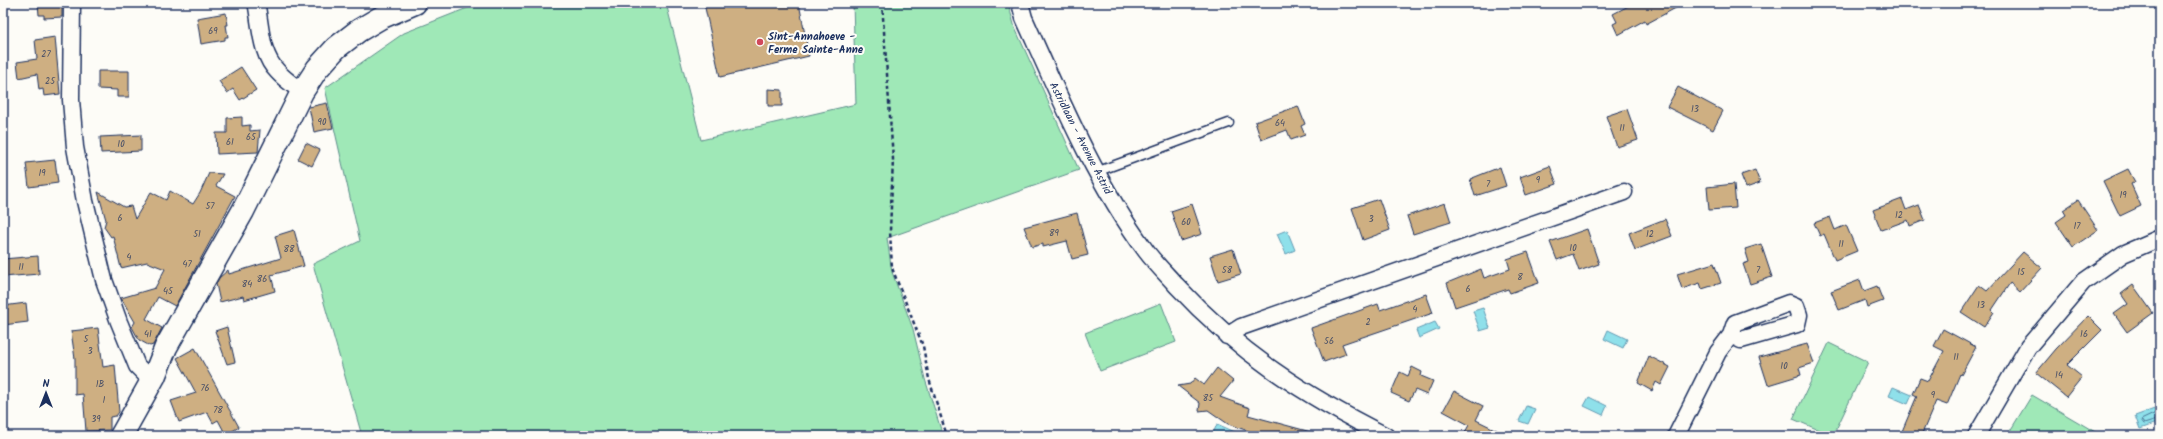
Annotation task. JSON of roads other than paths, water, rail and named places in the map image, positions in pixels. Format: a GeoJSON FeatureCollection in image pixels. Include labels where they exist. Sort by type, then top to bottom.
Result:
{"type":"FeatureCollection","features":[{"type":"Feature","properties":{"kind":"street"},"geometry":{"type":"LineString","coordinates":[[72,3],[71,100],[75,147],[85,201],[104,280],[119,322],[138,366],[145,374],[154,376]]}},
{"type":"Feature","properties":{"kind":"street"},"geometry":{"type":"LineString","coordinates":[[121,436],[154,376],[166,348],[243,211],[302,92],[317,69],[336,48],[380,18],[415,3]]}},
{"type":"Feature","properties":{"kind":"street","name":"Astridlaan - Avenue Astrid"},"geometry":{"type":"LineString","coordinates":[[1020,3],[1024,18],[1059,96],[1096,172],[1146,252],[1198,309],[1227,336],[1271,371],[1322,402],[1386,436]]}},
{"type":"Feature","properties":{"kind":"street"},"geometry":{"type":"LineString","coordinates":[[257,7],[265,51],[270,62],[278,73],[302,92]]}},
{"type":"Feature","properties":{"kind":"street"},"geometry":{"type":"LineString","coordinates":[[1227,336],[1241,327],[1624,192]]}},
{"type":"Feature","properties":{"kind":"street"},"geometry":{"type":"LineString","coordinates":[[1976,436],[2028,347],[2083,282],[2123,254],[2160,238]]}},
{"type":"Feature","properties":{"kind":"street"},"geometry":{"type":"LineString","coordinates":[[1676,436],[1718,352],[1730,335]]}},
{"type":"Feature","properties":{"kind":"lane"},"geometry":{"type":"LineString","coordinates":[[1096,172],[1230,123]]}},
{"type":"Feature","properties":{"kind":"water"},"geometry":{"type":"Polygon","coordinates":[[[1287,230],[1295,250],[1286,254],[1277,234],[1287,230]]]}},
{"type":"Feature","properties":{"kind":"water"},"geometry":{"type":"Polygon","coordinates":[[[1483,308],[1490,328],[1480,331],[1473,311],[1483,308]]]}},
{"type":"Feature","properties":{"kind":"water"},"geometry":{"type":"Polygon","coordinates":[[[1435,322],[1439,329],[1419,338],[1416,330],[1435,322]]]}},
{"type":"Feature","properties":{"kind":"water"},"geometry":{"type":"Polygon","coordinates":[[[1608,330],[1627,339],[1623,348],[1604,339],[1608,330]]]}},
{"type":"Feature","properties":{"kind":"water"},"geometry":{"type":"Polygon","coordinates":[[[1893,387],[1912,395],[1908,404],[1889,396],[1893,387]]]}},
{"type":"Feature","properties":{"kind":"water"},"geometry":{"type":"Polygon","coordinates":[[[1589,397],[1607,406],[1603,415],[1584,406],[1589,397]]]}},
{"type":"Feature","properties":{"kind":"water"},"geometry":{"type":"Polygon","coordinates":[[[1526,406],[1535,409],[1528,424],[1519,421],[1526,406]]]}},
{"type":"Feature","properties":{"kind":"water"},"geometry":{"type":"Polygon","coordinates":[[[2160,407],[2160,422],[2140,429],[2135,416],[2160,407]]]}},
{"type":"Feature","properties":{"kind":"water"},"geometry":{"type":"Polygon","coordinates":[[[1217,424],[1244,436],[1212,436],[1217,424]]]}},
{"type":"Feature","properties":{"kind":"place","name":"Sint-Annahoeve - Ferme Sainte-Anne"},"geometry":{"type":"Point","coordinates":[760,42]}}]}
